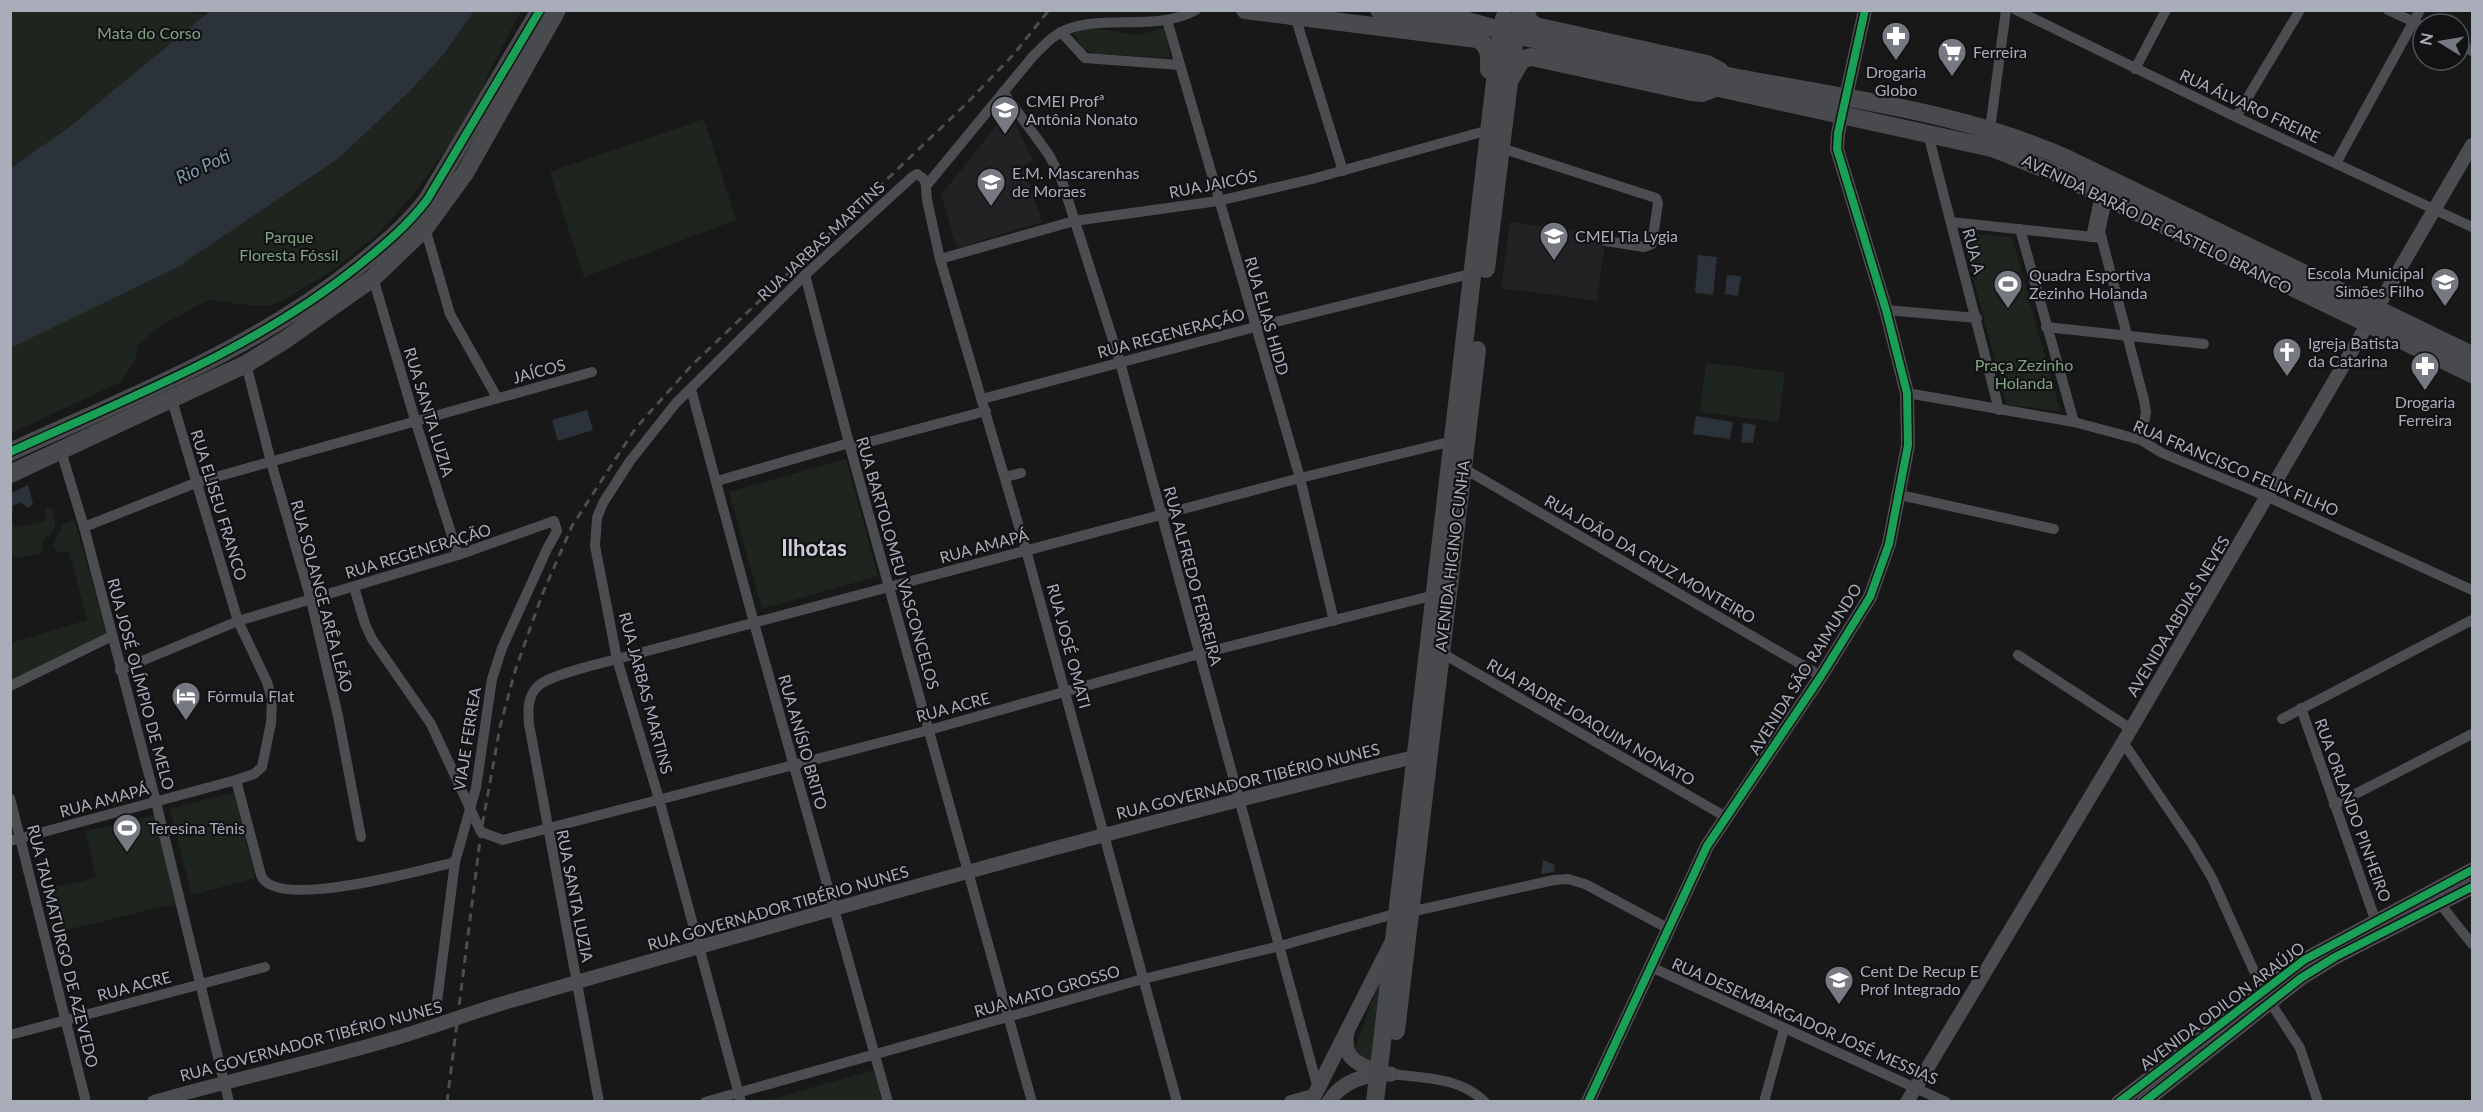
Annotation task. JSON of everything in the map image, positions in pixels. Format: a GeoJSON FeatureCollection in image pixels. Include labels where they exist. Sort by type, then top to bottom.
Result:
{"type":"FeatureCollection","features":[{"type":"Feature","properties":{"kind":"main road"},"geometry":{"type":"LineString","coordinates":[[11,473],[246,364],[285,340],[373,278],[425,228],[465,173],[534,37],[540,10]]}},
{"type":"Feature","properties":{"kind":"main road"},"geometry":{"type":"LineString","coordinates":[[10,453],[229,351],[320,296],[378,251],[416,215],[534,37],[557,10]]}},
{"type":"Feature","properties":{"kind":"main road"},"geometry":{"type":"LineString","coordinates":[[1245,10],[1477,39],[1485,44],[1488,50],[1489,74],[1501,86],[1522,59],[1532,57],[1692,92],[1702,93],[1719,81],[1719,69],[1707,64],[1536,26],[1514,14]]}},
{"type":"Feature","properties":{"kind":"main road","name":"AVENIDA BARÃO DE CASTELO BRANCO"},"geometry":{"type":"LineString","coordinates":[[1379,10],[1460,19],[1529,38],[1696,76],[1705,85],[1719,81],[1844,107],[1990,129],[2020,138],[2068,159],[2371,317],[2472,374]]}},
{"type":"Feature","properties":{"kind":"main road","name":"AVENIDA HIGINO CUNHA"},"geometry":{"type":"LineString","coordinates":[[1375,1101],[1385,1073],[1421,761],[1435,596],[1490,130],[1501,86],[1514,14]]}},
{"type":"Feature","properties":{"kind":"main road","name":"AVENIDA HIGINO CUNHA"},"geometry":{"type":"LineString","coordinates":[[1421,761],[1440,652],[1501,148],[1501,86]]}},
{"type":"Feature","properties":{"kind":"main road","name":"AVENIDA BARÃO DE CASTELO BRANCO"},"geometry":{"type":"LineString","coordinates":[[1844,107],[1928,134],[1992,148],[2022,158],[2103,197],[2371,317],[2472,356]]}},
{"type":"Feature","properties":{"kind":"main road","name":"AVENIDA ODILON ARAÚJO"},"geometry":{"type":"LineString","coordinates":[[2144,1101],[2321,949],[2472,870]]}},
{"type":"Feature","properties":{"kind":"main road","name":"AVENIDA ODILON ARAÚJO"},"geometry":{"type":"LineString","coordinates":[[2119,1101],[2267,997],[2335,957],[2472,887]]}},
{"type":"Feature","properties":{"kind":"main road","name":"AVENIDA HIGINO CUNHA"},"geometry":{"type":"LineString","coordinates":[[1387,1101],[1385,1073],[1393,939],[1404,912]]}},
{"type":"Feature","properties":{"kind":"main road"},"geometry":{"type":"LineString","coordinates":[[1314,1094],[1393,939]]}},
{"type":"Feature","properties":{"kind":"main road"},"geometry":{"type":"LineString","coordinates":[[1348,1026],[1345,1042],[1349,1055],[1360,1064],[1385,1073]]}},
{"type":"Feature","properties":{"kind":"main road"},"geometry":{"type":"LineString","coordinates":[[1329,1101],[1344,1085],[1385,1073]]}},
{"type":"Feature","properties":{"kind":"street"},"geometry":{"type":"LineString","coordinates":[[926,186],[1034,55],[1061,32],[1101,23],[1151,23],[1196,10]]}},
{"type":"Feature","properties":{"kind":"street","name":"AVENIDA SÃO RAIMUNDO"},"geometry":{"type":"LineString","coordinates":[[1588,1101],[1707,846],[1821,676],[1870,597],[1882,567],[1900,495],[1908,445],[1907,393],[1886,310],[1837,149],[1865,10]]}},
{"type":"Feature","properties":{"kind":"street"},"geometry":{"type":"LineString","coordinates":[[1990,129],[2006,10]]}},
{"type":"Feature","properties":{"kind":"street","name":"RUA ÁLVARO FREIRE"},"geometry":{"type":"LineString","coordinates":[[2016,10],[2135,69],[2472,227]]}},
{"type":"Feature","properties":{"kind":"street"},"geometry":{"type":"LineString","coordinates":[[2135,69],[2166,10]]}},
{"type":"Feature","properties":{"kind":"street"},"geometry":{"type":"LineString","coordinates":[[2236,117],[2300,10]]}},
{"type":"Feature","properties":{"kind":"street"},"geometry":{"type":"LineString","coordinates":[[2388,10],[2411,20]]}},
{"type":"Feature","properties":{"kind":"street"},"geometry":{"type":"LineString","coordinates":[[1295,16],[1343,171]]}},
{"type":"Feature","properties":{"kind":"street","name":"RUA ELIAS HIDD"},"geometry":{"type":"LineString","coordinates":[[1167,20],[1300,478],[1334,621]]}},
{"type":"Feature","properties":{"kind":"street"},"geometry":{"type":"LineString","coordinates":[[1061,32],[1085,58],[1180,65]]}},
{"type":"Feature","properties":{"kind":"street"},"geometry":{"type":"LineString","coordinates":[[2336,163],[2411,35]]}},
{"type":"Feature","properties":{"kind":"street","name":"RUA ALFREDO FERREIRA"},"geometry":{"type":"LineString","coordinates":[[1003,92],[1049,155],[1061,178],[1120,362],[1280,946],[1314,1094]]}},
{"type":"Feature","properties":{"kind":"street","name":"RUA JAICÓS"},"geometry":{"type":"LineString","coordinates":[[940,259],[1074,221],[1218,201],[1343,171],[1490,130]]}},
{"type":"Feature","properties":{"kind":"street","name":"RUA A"},"geometry":{"type":"LineString","coordinates":[[1928,134],[1999,410]]}},
{"type":"Feature","properties":{"kind":"street","name":"AVENIDA ABDIAS NEVES"},"geometry":{"type":"LineString","coordinates":[[1907,1101],[2131,729],[2472,145]]}},
{"type":"Feature","properties":{"kind":"street"},"geometry":{"type":"LineString","coordinates":[[1501,148],[1656,198],[1658,202],[1652,244],[1648,247],[1606,241]]}},
{"type":"Feature","properties":{"kind":"street","name":"RUA JARBAS MARTINS"},"geometry":{"type":"LineString","coordinates":[[740,1096],[659,799],[617,658],[595,546],[597,518],[603,503],[630,461],[676,403],[805,275],[912,177],[917,174],[921,176],[926,186]]}},
{"type":"Feature","properties":{"kind":"street","name":"RUA JOSÉ OMATI"},"geometry":{"type":"LineString","coordinates":[[926,186],[940,259],[1026,550],[1178,1101]]}},
{"type":"Feature","properties":{"kind":"street"},"geometry":{"type":"LineString","coordinates":[[2103,197],[2098,236],[2144,400],[2146,412],[2141,440]]}},
{"type":"Feature","properties":{"kind":"street"},"geometry":{"type":"LineString","coordinates":[[1951,222],[2098,236]]}},
{"type":"Feature","properties":{"kind":"street"},"geometry":{"type":"LineString","coordinates":[[84,527],[198,482],[416,423],[494,399],[495,394],[450,314],[425,228]]}},
{"type":"Feature","properties":{"kind":"street"},"geometry":{"type":"LineString","coordinates":[[2020,229],[2074,422]]}},
{"type":"Feature","properties":{"kind":"street","name":"RUA REGENERAÇÃO"},"geometry":{"type":"LineString","coordinates":[[982,399],[1255,327],[1474,273]]}},
{"type":"Feature","properties":{"kind":"street","name":"RUA BARTOLOMEU VASCONCELOS"},"geometry":{"type":"LineString","coordinates":[[805,275],[1032,1101]]}},
{"type":"Feature","properties":{"kind":"street","name":"RUA SANTA LUZIA"},"geometry":{"type":"LineString","coordinates":[[373,278],[458,555]]}},
{"type":"Feature","properties":{"kind":"street"},"geometry":{"type":"LineString","coordinates":[[1886,310],[1977,318]]}},
{"type":"Feature","properties":{"kind":"street"},"geometry":{"type":"LineString","coordinates":[[2046,327],[2204,344]]}},
{"type":"Feature","properties":{"kind":"street","name":"RUA SOLANGE ARÊA LEÃO"},"geometry":{"type":"LineString","coordinates":[[246,364],[271,462],[311,600],[338,716],[361,837]]}},
{"type":"Feature","properties":{"kind":"street","name":"JAÍCOS"},"geometry":{"type":"LineString","coordinates":[[494,399],[592,372]]}},
{"type":"Feature","properties":{"kind":"street","name":"RUA ANÍSIO BRITO"},"geometry":{"type":"LineString","coordinates":[[691,389],[888,1101]]}},
{"type":"Feature","properties":{"kind":"street","name":"RUA FRANCISCO FELIX FILHO"},"geometry":{"type":"LineString","coordinates":[[1907,393],[2074,422],[2141,440],[2162,453],[2268,497],[2472,590]]}},
{"type":"Feature","properties":{"kind":"street","name":"RUA ELISEU FRANCO"},"geometry":{"type":"LineString","coordinates":[[171,397],[238,621]]}},
{"type":"Feature","properties":{"kind":"street"},"geometry":{"type":"LineString","coordinates":[[717,481],[986,411]]}},
{"type":"Feature","properties":{"kind":"street","name":"RUA AMAPÁ"},"geometry":{"type":"LineString","coordinates":[[531,696],[537,687],[549,680],[617,658],[1300,478],[1453,441]]}},
{"type":"Feature","properties":{"kind":"street","name":"RUA JOSÉ OLÍMPIO DE MELO"},"geometry":{"type":"LineString","coordinates":[[61,451],[84,527],[156,802],[229,1101]]}},
{"type":"Feature","properties":{"kind":"street","name":"RUA JOÃO DA CRUZ MONTEIRO"},"geometry":{"type":"LineString","coordinates":[[1463,468],[1821,676]]}},
{"type":"Feature","properties":{"kind":"street"},"geometry":{"type":"LineString","coordinates":[[1005,477],[1021,473]]}},
{"type":"Feature","properties":{"kind":"street"},"geometry":{"type":"LineString","coordinates":[[1900,495],[2054,529]]}},
{"type":"Feature","properties":{"kind":"street","name":"RUA REGENERAÇÃO"},"geometry":{"type":"LineString","coordinates":[[120,670],[238,621],[458,555],[504,540],[549,520],[554,521]]}},
{"type":"Feature","properties":{"kind":"street","name":"VIAJE FERREA"},"geometry":{"type":"LineString","coordinates":[[436,1009],[455,862],[482,758],[486,711],[492,679],[502,648],[557,531],[554,521]]}},
{"type":"Feature","properties":{"kind":"street"},"geometry":{"type":"LineString","coordinates":[[354,587],[372,639],[431,724],[453,768],[470,810]]}},
{"type":"Feature","properties":{"kind":"street","name":"RUA ACRE"},"geometry":{"type":"LineString","coordinates":[[470,810],[481,831],[503,840],[929,730],[1199,654],[1435,596]]}},
{"type":"Feature","properties":{"kind":"street"},"geometry":{"type":"LineString","coordinates":[[2282,719],[2472,620]]}},
{"type":"Feature","properties":{"kind":"street","name":"RUA AMAPÁ"},"geometry":{"type":"LineString","coordinates":[[16,840],[254,774],[262,766],[271,723],[272,699],[267,682],[238,621]]}},
{"type":"Feature","properties":{"kind":"street"},"geometry":{"type":"LineString","coordinates":[[10,686],[112,636]]}},
{"type":"Feature","properties":{"kind":"street","name":"RUA PADRE JOAQUIM NONATO"},"geometry":{"type":"LineString","coordinates":[[1440,652],[1726,817]]}},
{"type":"Feature","properties":{"kind":"street"},"geometry":{"type":"LineString","coordinates":[[2018,655],[2131,729]]}},
{"type":"Feature","properties":{"kind":"street","name":"RUA SANTA LUZIA"},"geometry":{"type":"LineString","coordinates":[[531,696],[528,708],[529,724],[599,1101]]}},
{"type":"Feature","properties":{"kind":"street","name":"RUA ORLANDO PINHEIRO"},"geometry":{"type":"LineString","coordinates":[[2301,708],[2376,922]]}},
{"type":"Feature","properties":{"kind":"street"},"geometry":{"type":"LineString","coordinates":[[2334,805],[2472,734]]}},
{"type":"Feature","properties":{"kind":"street"},"geometry":{"type":"LineString","coordinates":[[2123,742],[2192,844],[2212,878],[2267,997],[2300,1048],[2318,1101]]}},
{"type":"Feature","properties":{"kind":"street","name":"RUA GOVERNADOR TIBÉRIO NUNES"},"geometry":{"type":"LineString","coordinates":[[154,1101],[388,1040],[511,1001],[968,871],[1240,798],[1421,761]]}},
{"type":"Feature","properties":{"kind":"street"},"geometry":{"type":"LineString","coordinates":[[236,780],[253,847],[266,883],[274,886],[327,890],[455,862]]}},
{"type":"Feature","properties":{"kind":"street","name":"RUA TAUMATURGO DE AZEVEDO"},"geometry":{"type":"LineString","coordinates":[[10,798],[16,840],[66,1019],[86,1101]]}},
{"type":"Feature","properties":{"kind":"street","name":"RUA MATO GROSSO"},"geometry":{"type":"LineString","coordinates":[[705,1101],[740,1096],[875,1054],[1143,980],[1404,912],[1554,880],[1568,879],[1585,884],[1669,928]]}},
{"type":"Feature","properties":{"kind":"street"},"geometry":{"type":"LineString","coordinates":[[2432,890],[2439,904],[2472,944]]}},
{"type":"Feature","properties":{"kind":"street","name":"RUA ACRE"},"geometry":{"type":"LineString","coordinates":[[10,1035],[265,967]]}},
{"type":"Feature","properties":{"kind":"street","name":"RUA DESEMBARGADOR JOSÉ MESSIAS"},"geometry":{"type":"LineString","coordinates":[[1651,967],[1946,1101]]}},
{"type":"Feature","properties":{"kind":"street"},"geometry":{"type":"LineString","coordinates":[[1764,1101],[1784,1029]]}},
{"type":"Feature","properties":{"kind":"street"},"geometry":{"type":"LineString","coordinates":[[1385,1073],[1457,1083],[1476,1093],[1485,1101]]}},
{"type":"Feature","properties":{"kind":"street"},"geometry":{"type":"LineString","coordinates":[[1291,1101],[1314,1094]]}},
{"type":"Feature","properties":{"kind":"shaded area","name":"E.M. Mascarenhas de Moraes"},"geometry":{"type":"Polygon","coordinates":[[[1009,110],[1033,161],[1023,166],[1042,222],[957,248],[941,195],[1009,110]]]}},
{"type":"Feature","properties":{"kind":"shaded area","name":"CMEI Tia Lygia"},"geometry":{"type":"Polygon","coordinates":[[[1510,222],[1606,235],[1597,301],[1501,288],[1510,222]]]}},
{"type":"Feature","properties":{"kind":"green space","name":"Mata do Corso"},"geometry":{"type":"Polygon","coordinates":[[[194,10],[193,13],[206,14],[210,11],[111,94],[11,168],[11,11],[194,10]]]}},
{"type":"Feature","properties":{"kind":"green space","name":"Parque Floresta Fóssil"},"geometry":{"type":"Polygon","coordinates":[[[474,11],[521,11],[492,66],[481,93],[450,143],[417,190],[378,234],[333,270],[284,300],[267,306],[210,299],[159,327],[137,346],[136,359],[121,382],[11,433],[11,348],[178,267],[339,158],[409,92],[444,54],[474,11]]]}},
{"type":"Feature","properties":{"kind":"green space"},"geometry":{"type":"Polygon","coordinates":[[[1165,27],[1170,58],[1096,54],[1083,49],[1073,32],[1099,29],[1141,34],[1165,27]]]}},
{"type":"Feature","properties":{"kind":"green space"},"geometry":{"type":"Polygon","coordinates":[[[704,119],[736,220],[584,277],[550,172],[704,119]]]}},
{"type":"Feature","properties":{"kind":"green space","name":"Praça Zezinho Holanda"},"geometry":{"type":"Polygon","coordinates":[[[1961,233],[2012,237],[2060,411],[2007,405],[1961,233]]]}},
{"type":"Feature","properties":{"kind":"green space"},"geometry":{"type":"Polygon","coordinates":[[[1706,363],[1785,372],[1779,422],[1700,412],[1706,363]]]}},
{"type":"Feature","properties":{"kind":"green space"},"geometry":{"type":"Polygon","coordinates":[[[846,459],[878,576],[762,609],[729,492],[846,459]]]}},
{"type":"Feature","properties":{"kind":"green space"},"geometry":{"type":"Polygon","coordinates":[[[45,509],[53,510],[55,525],[53,531],[42,541],[43,553],[17,558],[11,554],[11,521],[16,528],[46,521],[45,509]]]}},
{"type":"Feature","properties":{"kind":"green space"},"geometry":{"type":"Polygon","coordinates":[[[74,519],[107,635],[11,682],[11,643],[87,620],[69,551],[57,553],[53,546],[63,524],[74,519]]]}},
{"type":"Feature","properties":{"kind":"green space"},"geometry":{"type":"Polygon","coordinates":[[[234,792],[255,878],[192,895],[170,809],[234,792]]]}},
{"type":"Feature","properties":{"kind":"green space","name":"Teresina Tênis"},"geometry":{"type":"Polygon","coordinates":[[[155,815],[175,904],[53,933],[43,890],[96,878],[86,831],[155,815]]]}},
{"type":"Feature","properties":{"kind":"green space"},"geometry":{"type":"Polygon","coordinates":[[[1381,977],[1374,1062],[1362,1058],[1355,1048],[1381,977]]]}},
{"type":"Feature","properties":{"kind":"green space"},"geometry":{"type":"Polygon","coordinates":[[[873,1070],[882,1101],[765,1101],[873,1070]]]}},
{"type":"Feature","properties":{"kind":"water","name":"Rio Poti"},"geometry":{"type":"Polygon","coordinates":[[[210,11],[474,11],[444,54],[409,92],[339,158],[178,267],[11,348],[11,168],[69,127],[210,11]]]}},
{"type":"Feature","properties":{"kind":"water"},"geometry":{"type":"Polygon","coordinates":[[[1698,255],[1717,257],[1713,295],[1695,293],[1698,255]]]}},
{"type":"Feature","properties":{"kind":"water"},"geometry":{"type":"Polygon","coordinates":[[[1727,275],[1741,276],[1738,296],[1725,294],[1727,275]]]}},
{"type":"Feature","properties":{"kind":"water"},"geometry":{"type":"Polygon","coordinates":[[[587,410],[593,430],[558,441],[552,420],[587,410]]]}},
{"type":"Feature","properties":{"kind":"water"},"geometry":{"type":"Polygon","coordinates":[[[1696,416],[1733,422],[1730,439],[1693,434],[1696,416]]]}},
{"type":"Feature","properties":{"kind":"water"},"geometry":{"type":"Polygon","coordinates":[[[1743,423],[1756,425],[1753,443],[1741,442],[1743,423]]]}},
{"type":"Feature","properties":{"kind":"water"},"geometry":{"type":"Polygon","coordinates":[[[28,485],[33,504],[28,508],[21,502],[12,506],[13,512],[11,513],[11,493],[28,485]]]}},
{"type":"Feature","properties":{"kind":"water"},"geometry":{"type":"Polygon","coordinates":[[[1543,860],[1555,865],[1554,872],[1541,874],[1543,860]]]}},
{"type":"Feature","properties":{"kind":"railway"},"geometry":{"type":"LineString","coordinates":[[447,1102],[481,832],[500,727],[515,671],[542,595],[572,526],[635,429],[692,365],[965,105],[1014,54],[1049,10]]}},
{"type":"Feature","properties":{"kind":"cycle path"},"geometry":{"type":"LineString","coordinates":[[10,452],[146,391],[234,347],[318,296],[377,251],[427,200],[540,10]]}},
{"type":"Feature","properties":{"kind":"cycle path"},"geometry":{"type":"LineString","coordinates":[[1588,1102],[1707,846],[1821,676],[1870,597],[1889,544],[1908,445],[1907,393],[1886,310],[1837,149],[1838,133],[1865,10]]}},
{"type":"Feature","properties":{"kind":"cycle path"},"geometry":{"type":"LineString","coordinates":[[2119,1102],[2304,960],[2472,870]]}},
{"type":"Feature","properties":{"kind":"cycle path"},"geometry":{"type":"LineString","coordinates":[[2144,1102],[2301,978],[2335,957],[2472,887]]}},
{"type":"Feature","properties":{"kind":"place","name":"Drogaria Globo"},"geometry":{"type":"Point","coordinates":[1896,62]}},
{"type":"Feature","properties":{"kind":"place","name":"Ferreira"},"geometry":{"type":"Point","coordinates":[1952,78]}},
{"type":"Feature","properties":{"kind":"place","name":"CMEI Profª Antônia Nonato"},"geometry":{"type":"Point","coordinates":[1005,136]}},
{"type":"Feature","properties":{"kind":"place","name":"E.M. Mascarenhas de Moraes"},"geometry":{"type":"Point","coordinates":[991,208]}},
{"type":"Feature","properties":{"kind":"place","name":"CMEI Tia Lygia"},"geometry":{"type":"Point","coordinates":[1554,262]}},
{"type":"Feature","properties":{"kind":"place","name":"Escola Municipal Simões Filho"},"geometry":{"type":"Point","coordinates":[2445,308]}},
{"type":"Feature","properties":{"kind":"place","name":"Quadra Esportiva Zezinho Holanda"},"geometry":{"type":"Point","coordinates":[2008,310]}},
{"type":"Feature","properties":{"kind":"place","name":"Igreja Batista da Catarina"},"geometry":{"type":"Point","coordinates":[2287,378]}},
{"type":"Feature","properties":{"kind":"place","name":"Drogaria Ferreira"},"geometry":{"type":"Point","coordinates":[2425,392]}},
{"type":"Feature","properties":{"kind":"place","name":"Fórmula Flat"},"geometry":{"type":"Point","coordinates":[186,722]}},
{"type":"Feature","properties":{"kind":"place","name":"Teresina Tênis"},"geometry":{"type":"Point","coordinates":[127,854]}},
{"type":"Feature","properties":{"kind":"place","name":"Cent De Recup E Prof Integrado"},"geometry":{"type":"Point","coordinates":[1839,1006]}},
{"type":"Feature","properties":{"kind":"district","name":"Ilhotas"},"geometry":{"type":"Point","coordinates":[814,548]}}]}
